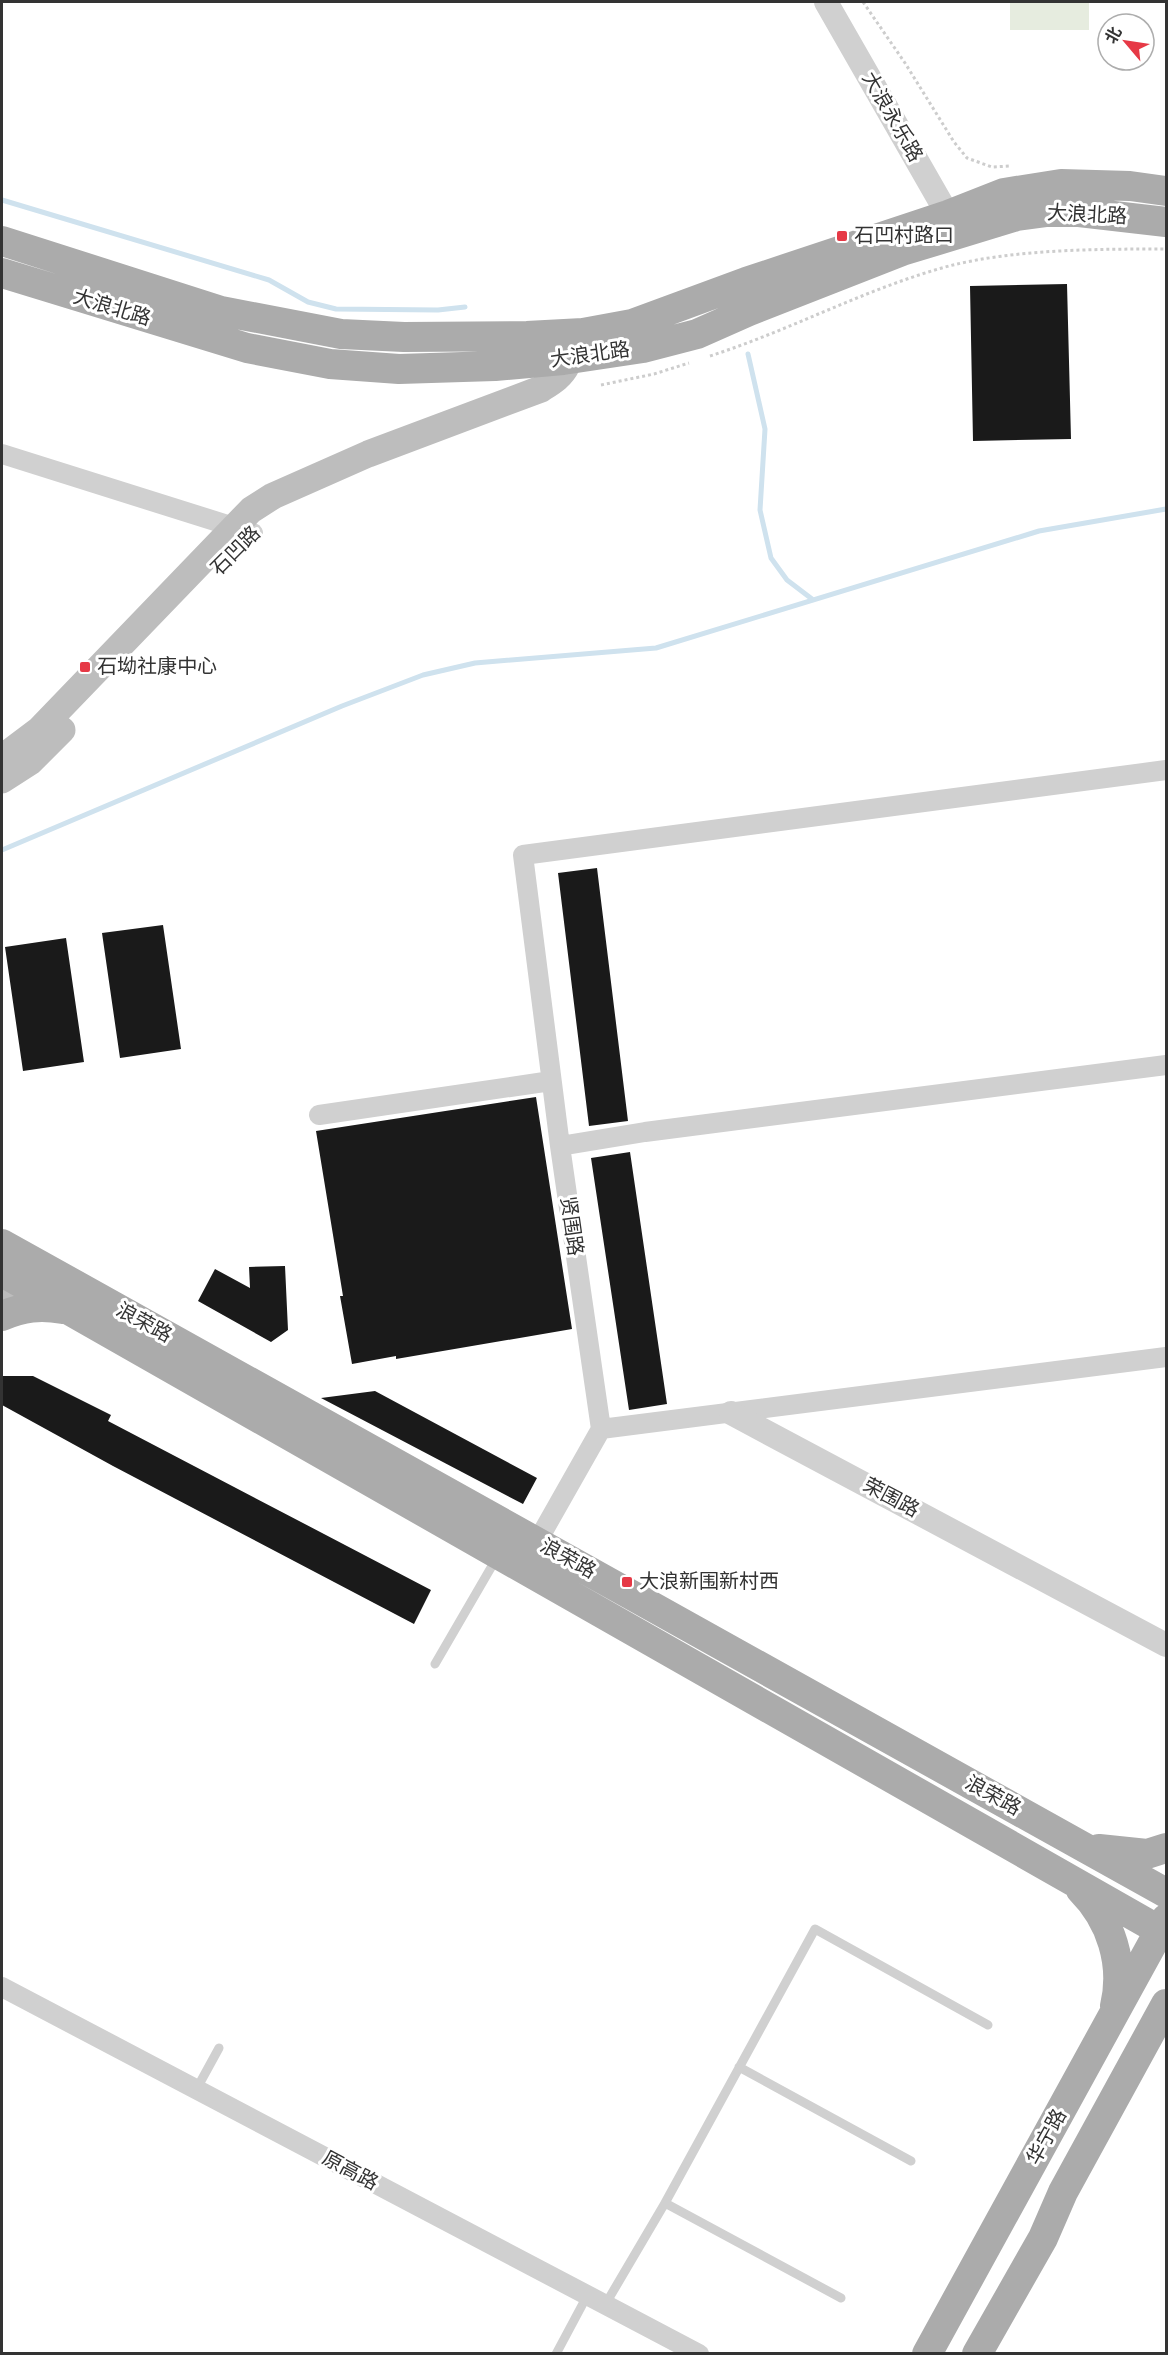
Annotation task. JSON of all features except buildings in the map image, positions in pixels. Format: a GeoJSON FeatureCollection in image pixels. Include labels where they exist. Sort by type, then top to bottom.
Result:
{"type":"FeatureCollection","features":[{"type":"Feature","properties":{"kind":"main road","name":"大浪北路"},"geometry":{"type":"LineString","coordinates":[[2,273],[247,348],[330,364],[399,369],[495,366],[562,360],[643,348],[697,334],[891,255],[950,225],[981,200],[1031,187],[1096,184],[1167,191]]}},
{"type":"Feature","properties":{"kind":"main road","name":"大浪北路"},"geometry":{"type":"LineString","coordinates":[[2,241],[221,311],[341,334],[404,337],[527,336],[583,333],[632,324],[746,282],[950,225],[993,222],[1047,212],[1094,213],[1167,222]]}},
{"type":"Feature","properties":{"kind":"main road","name":"石凹路"},"geometry":{"type":"LineString","coordinates":[[2,780],[30,762],[47,746],[242,530],[251,510],[273,496],[302,483],[459,418],[522,396],[554,381],[567,365],[562,360]]}},
{"type":"Feature","properties":{"kind":"main road","name":"石凹路"},"geometry":{"type":"LineString","coordinates":[[2,758],[39,730],[242,530]]}},
{"type":"Feature","properties":{"kind":"main road","name":"浪荣路"},"geometry":{"type":"LineString","coordinates":[[8,1270],[69,1310],[1068,1878],[1165,1928]]}},
{"type":"Feature","properties":{"kind":"main road","name":"浪荣路"},"geometry":{"type":"LineString","coordinates":[[8,1270],[537,1542],[1167,1893]]}},
{"type":"Feature","properties":{"kind":"main road"},"geometry":{"type":"LineString","coordinates":[[2,1316],[24,1308],[43,1306],[69,1310]]}},
{"type":"Feature","properties":{"kind":"main road"},"geometry":{"type":"LineString","coordinates":[[1074,1841],[1096,1849],[1132,1854],[1152,1853],[1167,1848]]}},
{"type":"Feature","properties":{"kind":"main road"},"geometry":{"type":"LineString","coordinates":[[1068,1878],[1087,1896],[1108,1928],[1113,1942],[1117,1959],[1117,1997],[1111,2020]]}},
{"type":"Feature","properties":{"kind":"main road","name":"华宁路"},"geometry":{"type":"LineString","coordinates":[[927,2354],[1111,2020],[1165,1928]]}},
{"type":"Feature","properties":{"kind":"main road","name":"华宁路"},"geometry":{"type":"LineString","coordinates":[[977,2354],[1043,2238],[1063,2192],[1167,2004]]}},
{"type":"Feature","properties":{"kind":"main road"},"geometry":{"type":"LineString","coordinates":[[1143,2046],[1167,2027]]}},
{"type":"Feature","properties":{"kind":"street","name":"大浪永乐路"},"geometry":{"type":"LineString","coordinates":[[826,2],[950,225]]}},
{"type":"Feature","properties":{"kind":"street"},"geometry":{"type":"LineString","coordinates":[[2,454],[242,530]]}},
{"type":"Feature","properties":{"kind":"street","name":"贤围路"},"geometry":{"type":"LineString","coordinates":[[601,1429],[551,1081],[523,855],[1167,770]]}},
{"type":"Feature","properties":{"kind":"street"},"geometry":{"type":"LineString","coordinates":[[560,1146],[645,1132],[1167,1065]]}},
{"type":"Feature","properties":{"kind":"street"},"geometry":{"type":"LineString","coordinates":[[320,1116],[551,1081]]}},
{"type":"Feature","properties":{"kind":"street"},"geometry":{"type":"LineString","coordinates":[[499,1554],[537,1542],[601,1429],[1167,1357]]}},
{"type":"Feature","properties":{"kind":"street","name":"荣围路"},"geometry":{"type":"LineString","coordinates":[[731,1413],[1167,1645]]}},
{"type":"Feature","properties":{"kind":"street","name":"原高路"},"geometry":{"type":"LineString","coordinates":[[2,1987],[699,2354]]}},
{"type":"Feature","properties":{"kind":"lane"},"geometry":{"type":"LineString","coordinates":[[435,1664],[499,1554]]}},
{"type":"Feature","properties":{"kind":"lane"},"geometry":{"type":"LineString","coordinates":[[605,2305],[664,2203],[814,1929],[987,2025]]}},
{"type":"Feature","properties":{"kind":"lane"},"geometry":{"type":"LineString","coordinates":[[196,2090],[219,2048]]}},
{"type":"Feature","properties":{"kind":"lane"},"geometry":{"type":"LineString","coordinates":[[739,2067],[911,2162]]}},
{"type":"Feature","properties":{"kind":"lane"},"geometry":{"type":"LineString","coordinates":[[664,2203],[841,2298]]}},
{"type":"Feature","properties":{"kind":"lane"},"geometry":{"type":"LineString","coordinates":[[556,2354],[587,2296]]}},
{"type":"Feature","properties":{"kind":"path"},"geometry":{"type":"LineString","coordinates":[[863,2],[905,63],[954,142],[967,158],[992,166],[1019,165]]}},
{"type":"Feature","properties":{"kind":"path"},"geometry":{"type":"LineString","coordinates":[[703,358],[762,338],[908,279],[949,266],[1033,254],[1167,249]]}},
{"type":"Feature","properties":{"kind":"path"},"geometry":{"type":"LineString","coordinates":[[601,384],[654,374],[693,362]]}},
{"type":"Feature","properties":{"kind":"shaded area"},"geometry":{"type":"Polygon","coordinates":[[[1010,2],[1089,2],[1089,30],[1010,30],[1010,2]]]}},
{"type":"Feature","properties":{"kind":"waterway"},"geometry":{"type":"LineString","coordinates":[[2,200],[269,280],[308,302],[336,309],[438,310],[465,307]]}},
{"type":"Feature","properties":{"kind":"waterway"},"geometry":{"type":"LineString","coordinates":[[748,354],[765,429],[760,510],[771,558],[787,580],[812,599]]}},
{"type":"Feature","properties":{"kind":"waterway"},"geometry":{"type":"LineString","coordinates":[[2,850],[342,706],[423,675],[475,663],[656,648],[1039,531],[1166,509]]}},
{"type":"Feature","properties":{"kind":"place","name":"石凹村路口"},"geometry":{"type":"Point","coordinates":[842,236]}},
{"type":"Feature","properties":{"kind":"place","name":"石坳社康中心"},"geometry":{"type":"Point","coordinates":[85,667]}},
{"type":"Feature","properties":{"kind":"place","name":"大浪新围新村西"},"geometry":{"type":"Point","coordinates":[627,1582]}}]}
